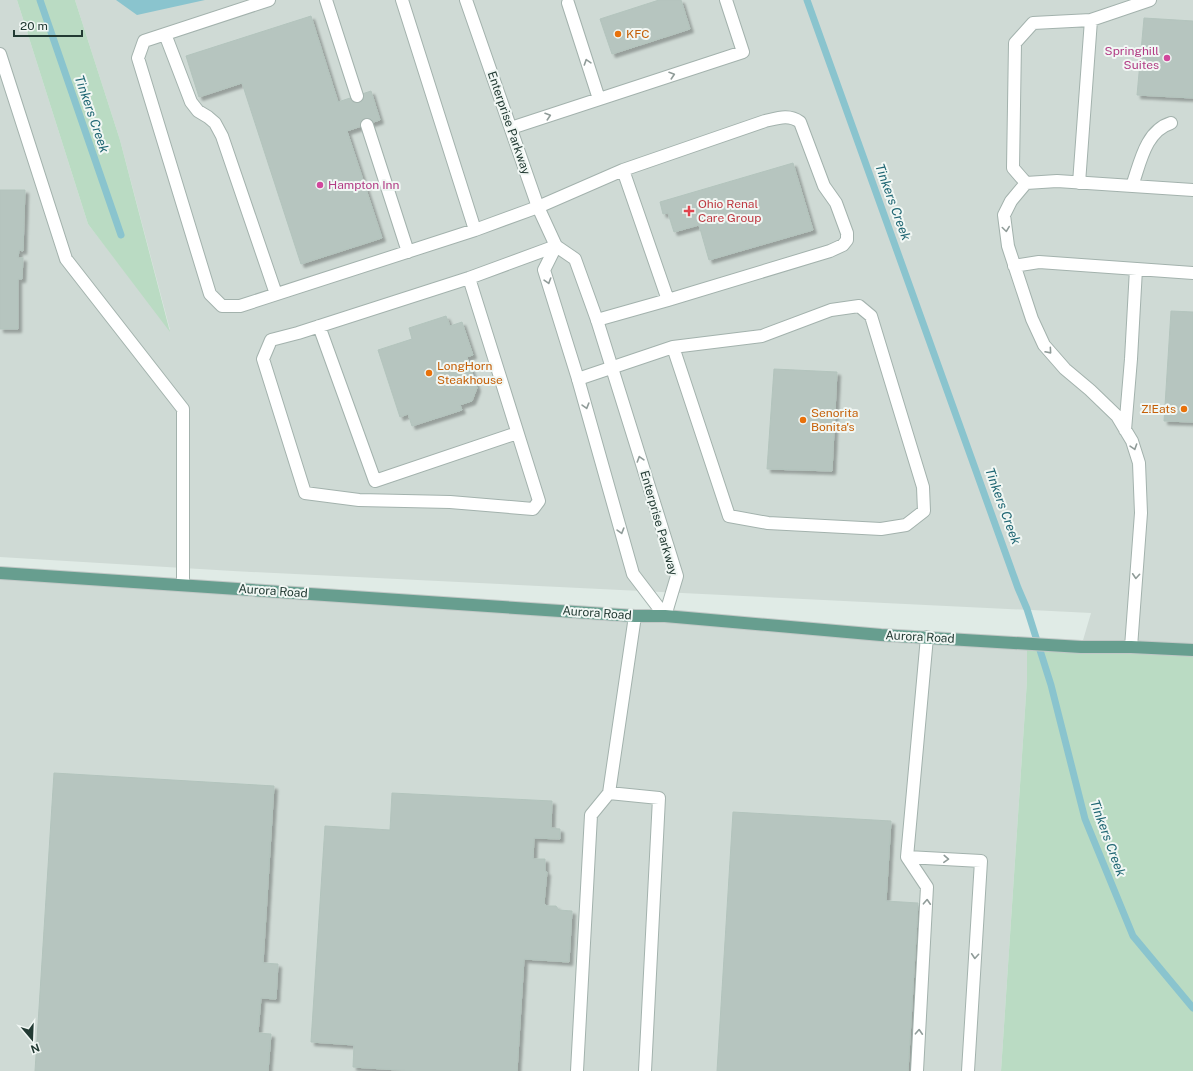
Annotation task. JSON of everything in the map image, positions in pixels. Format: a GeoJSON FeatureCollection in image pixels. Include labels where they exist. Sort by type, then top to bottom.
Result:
{"type":"FeatureCollection","features":[{"type":"Feature","properties":{"kind":"main road","name":"Aurora Road"},"geometry":{"type":"LineString","coordinates":[[0,573],[635,616],[664,616],[866,634],[1081,647],[1131,647],[1193,650]]}},
{"type":"Feature","properties":{"kind":"street"},"geometry":{"type":"LineString","coordinates":[[269,0],[144,41],[138,58],[210,294],[222,306],[240,306],[475,230],[538,206],[623,170],[765,120],[787,117],[794,118],[800,122],[824,186],[836,203],[845,227],[847,240],[843,245],[830,251],[597,320]]}},
{"type":"Feature","properties":{"kind":"street"},"geometry":{"type":"LineString","coordinates":[[326,0],[358,96]]}},
{"type":"Feature","properties":{"kind":"street"},"geometry":{"type":"LineString","coordinates":[[402,0],[475,230]]}},
{"type":"Feature","properties":{"kind":"street","name":"Enterprise Parkway"},"geometry":{"type":"LineString","coordinates":[[466,0],[538,206],[556,246],[575,259],[597,320],[677,576],[664,616]]}},
{"type":"Feature","properties":{"kind":"street"},"geometry":{"type":"LineString","coordinates":[[511,128],[742,52],[726,0]]}},
{"type":"Feature","properties":{"kind":"street"},"geometry":{"type":"LineString","coordinates":[[1026,183],[1013,168],[1015,43],[1033,23],[1091,20],[1150,0]]}},
{"type":"Feature","properties":{"kind":"street"},"geometry":{"type":"LineString","coordinates":[[570,1],[599,99]]}},
{"type":"Feature","properties":{"kind":"street"},"geometry":{"type":"LineString","coordinates":[[1079,183],[1091,20]]}},
{"type":"Feature","properties":{"kind":"street"},"geometry":{"type":"LineString","coordinates":[[165,34],[191,102],[198,111],[215,123],[222,136],[276,294]]}},
{"type":"Feature","properties":{"kind":"street"},"geometry":{"type":"LineString","coordinates":[[0,54],[66,259],[183,409],[183,585]]}},
{"type":"Feature","properties":{"kind":"street"},"geometry":{"type":"LineString","coordinates":[[1132,186],[1149,139],[1164,126],[1171,123]]}},
{"type":"Feature","properties":{"kind":"street"},"geometry":{"type":"LineString","coordinates":[[367,125],[408,252]]}},
{"type":"Feature","properties":{"kind":"street"},"geometry":{"type":"LineString","coordinates":[[623,170],[668,300]]}},
{"type":"Feature","properties":{"kind":"street"},"geometry":{"type":"LineString","coordinates":[[1131,647],[1141,513],[1139,463],[1132,441],[1117,416],[1065,369],[1044,345],[1032,319],[1014,266],[1008,246],[1004,215],[1011,201],[1026,183],[1057,181],[1193,190]]}},
{"type":"Feature","properties":{"kind":"street"},"geometry":{"type":"LineString","coordinates":[[468,278],[539,501],[533,509],[450,502],[359,500],[305,493],[263,359],[271,340],[468,278],[556,246]]}},
{"type":"Feature","properties":{"kind":"street"},"geometry":{"type":"LineString","coordinates":[[556,246],[544,270],[578,379],[633,574],[664,616]]}},
{"type":"Feature","properties":{"kind":"street"},"geometry":{"type":"LineString","coordinates":[[1014,266],[1040,262],[1193,274]]}},
{"type":"Feature","properties":{"kind":"street"},"geometry":{"type":"LineString","coordinates":[[1125,430],[1136,269]]}},
{"type":"Feature","properties":{"kind":"street"},"geometry":{"type":"LineString","coordinates":[[578,379],[673,347],[762,336],[831,310],[859,306],[871,316],[878,338],[924,487],[924,511],[906,525],[881,529],[768,523],[729,516],[673,347]]}},
{"type":"Feature","properties":{"kind":"street"},"geometry":{"type":"LineString","coordinates":[[319,326],[382,500]]}},
{"type":"Feature","properties":{"kind":"street"},"geometry":{"type":"LineString","coordinates":[[375,481],[517,433]]}},
{"type":"Feature","properties":{"kind":"street"},"geometry":{"type":"LineString","coordinates":[[577,1071],[591,815],[609,793],[635,616]]}},
{"type":"Feature","properties":{"kind":"street"},"geometry":{"type":"LineString","coordinates":[[917,1071],[927,888],[907,857],[927,637]]}},
{"type":"Feature","properties":{"kind":"street"},"geometry":{"type":"LineString","coordinates":[[609,793],[660,798],[645,1071]]}},
{"type":"Feature","properties":{"kind":"street"},"geometry":{"type":"LineString","coordinates":[[907,857],[981,861],[968,1071]]}},
{"type":"Feature","properties":{"kind":"shaded area"},"geometry":{"type":"Polygon","coordinates":[[[0,0],[17,0],[88,224],[170,330],[120,140],[75,0],[1193,0],[1193,652],[1081,647],[1091,613],[233,571],[0,557],[0,0]]]}},
{"type":"Feature","properties":{"kind":"shaded area"},"geometry":{"type":"Polygon","coordinates":[[[0,573],[1027,644],[1027,680],[1001,1071],[0,1071],[0,573]]]}},
{"type":"Feature","properties":{"kind":"green space"},"geometry":{"type":"Polygon","coordinates":[[[17,0],[75,0],[120,140],[170,332],[88,224],[17,0]]]}},
{"type":"Feature","properties":{"kind":"green space"},"geometry":{"type":"Polygon","coordinates":[[[1027,644],[1193,650],[1193,1071],[1001,1071],[1027,680],[1027,644]]]}},
{"type":"Feature","properties":{"kind":"water"},"geometry":{"type":"Polygon","coordinates":[[[116,0],[205,0],[137,15],[116,0]]]}},
{"type":"Feature","properties":{"kind":"building"},"geometry":{"type":"Polygon","coordinates":[[[659,0],[681,0],[690,29],[612,54],[600,19],[659,0]]]}},
{"type":"Feature","properties":{"kind":"building","name":"Hampton Inn"},"geometry":{"type":"Polygon","coordinates":[[[311,16],[338,102],[371,91],[380,120],[347,131],[382,238],[301,264],[242,83],[199,97],[186,56],[311,16]]]}},
{"type":"Feature","properties":{"kind":"building","name":"Springhill Suites"},"geometry":{"type":"Polygon","coordinates":[[[1144,18],[1193,21],[1193,98],[1137,95],[1144,18]]]}},
{"type":"Feature","properties":{"kind":"building"},"geometry":{"type":"Polygon","coordinates":[[[793,163],[813,230],[709,260],[699,225],[674,232],[668,213],[663,214],[660,202],[793,163]]]}},
{"type":"Feature","properties":{"kind":"building"},"geometry":{"type":"Polygon","coordinates":[[[0,190],[25,190],[23,251],[19,250],[18,258],[23,258],[22,279],[18,279],[18,329],[0,329],[0,190]]]}},
{"type":"Feature","properties":{"kind":"building"},"geometry":{"type":"Polygon","coordinates":[[[1171,311],[1193,312],[1193,422],[1164,421],[1171,311]]]}},
{"type":"Feature","properties":{"kind":"building","name":"LongHorn Steakhouse"},"geometry":{"type":"Polygon","coordinates":[[[446,316],[450,326],[462,322],[473,355],[467,357],[477,388],[472,401],[460,405],[462,410],[412,426],[408,414],[400,417],[378,350],[412,339],[409,328],[446,316]]]}},
{"type":"Feature","properties":{"kind":"building","name":"Senorita Bonita's"},"geometry":{"type":"Polygon","coordinates":[[[774,369],[837,372],[832,471],[767,469],[774,369]]]}},
{"type":"Feature","properties":{"kind":"building"},"geometry":{"type":"Polygon","coordinates":[[[54,773],[274,786],[263,963],[278,964],[276,999],[261,998],[258,1033],[271,1034],[268,1071],[35,1071],[54,773]]]}},
{"type":"Feature","properties":{"kind":"building"},"geometry":{"type":"Polygon","coordinates":[[[392,793],[552,801],[551,828],[560,829],[560,839],[534,838],[533,859],[545,859],[545,871],[547,872],[544,903],[547,906],[556,906],[559,910],[572,911],[569,962],[524,959],[517,1071],[413,1071],[353,1067],[354,1045],[311,1042],[325,826],[390,830],[392,793]]]}},
{"type":"Feature","properties":{"kind":"building"},"geometry":{"type":"Polygon","coordinates":[[[733,812],[891,821],[886,901],[918,903],[908,1071],[717,1071],[733,812]]]}},
{"type":"Feature","properties":{"kind":"waterway","name":"Tinkers Creek"},"geometry":{"type":"LineString","coordinates":[[40,0],[121,235]]}},
{"type":"Feature","properties":{"kind":"waterway","name":"Tinkers Creek"},"geometry":{"type":"LineString","coordinates":[[807,0],[1018,588],[1027,609],[1051,685],[1085,819],[1133,936],[1193,1008]]}},
{"type":"Feature","properties":{"kind":"place","name":"KFC"},"geometry":{"type":"Point","coordinates":[618,34]}},
{"type":"Feature","properties":{"kind":"place","name":"Springhill Suites"},"geometry":{"type":"Point","coordinates":[1167,58]}},
{"type":"Feature","properties":{"kind":"place","name":"Hampton Inn"},"geometry":{"type":"Point","coordinates":[320,185]}},
{"type":"Feature","properties":{"kind":"place","name":"Ohio Renal Care Group"},"geometry":{"type":"Point","coordinates":[689,211]}},
{"type":"Feature","properties":{"kind":"place","name":"LongHorn Steakhouse"},"geometry":{"type":"Point","coordinates":[429,373]}},
{"type":"Feature","properties":{"kind":"place","name":"Z!Eats"},"geometry":{"type":"Point","coordinates":[1184,409]}},
{"type":"Feature","properties":{"kind":"place","name":"Senorita Bonita's"},"geometry":{"type":"Point","coordinates":[803,420]}}]}
